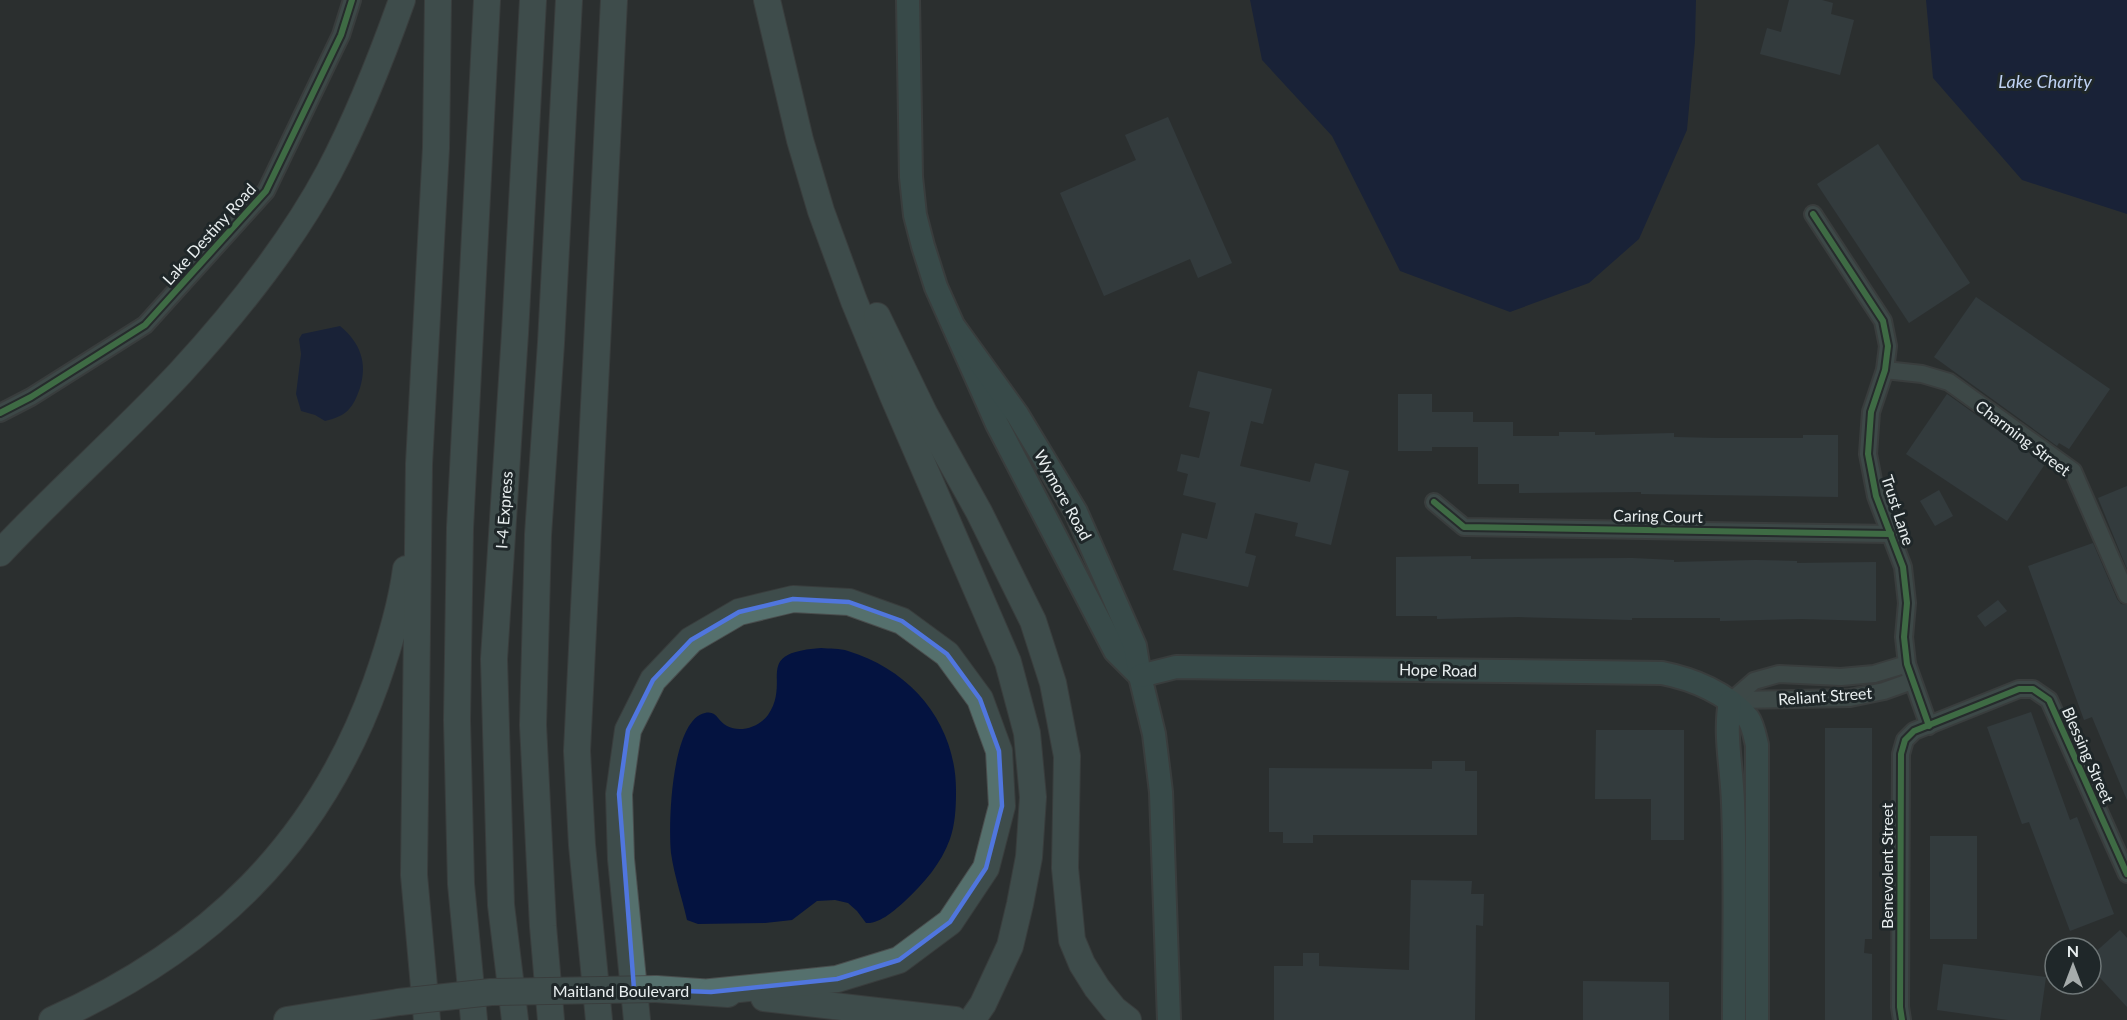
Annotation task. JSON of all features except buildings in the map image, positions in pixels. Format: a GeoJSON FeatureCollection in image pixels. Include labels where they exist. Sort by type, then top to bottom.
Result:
{"type":"FeatureCollection","features":[{"type":"Feature","properties":{"kind":"highway"},"geometry":{"type":"LineString","coordinates":[[0,553],[45,505],[179,374],[274,258],[328,174],[358,114],[402,0]]}},
{"type":"Feature","properties":{"kind":"highway"},"geometry":{"type":"LineString","coordinates":[[427,1020],[414,875],[419,464],[436,148],[438,0]]}},
{"type":"Feature","properties":{"kind":"highway"},"geometry":{"type":"LineString","coordinates":[[474,1020],[461,884],[457,720],[460,528],[487,0]]}},
{"type":"Feature","properties":{"kind":"highway","name":"I-4 Express"},"geometry":{"type":"LineString","coordinates":[[514,1020],[501,905],[494,659],[533,0]]}},
{"type":"Feature","properties":{"kind":"highway"},"geometry":{"type":"LineString","coordinates":[[551,1020],[542,915],[533,725],[538,535],[551,343],[569,0]]}},
{"type":"Feature","properties":{"kind":"highway"},"geometry":{"type":"LineString","coordinates":[[599,1020],[582,845],[578,750],[614,0]]}},
{"type":"Feature","properties":{"kind":"highway"},"geometry":{"type":"LineString","coordinates":[[767,0],[800,140],[820,211],[854,301],[1008,662],[1027,733],[1033,797],[1029,857],[1020,904],[1010,946],[983,1004],[972,1020]]}},
{"type":"Feature","properties":{"kind":"highway"},"geometry":{"type":"LineString","coordinates":[[800,140],[872,306],[924,413],[979,512],[1034,621],[1053,683],[1067,756],[1065,868],[1072,940],[1097,988],[1114,1009],[1128,1020]]}},
{"type":"Feature","properties":{"kind":"highway"},"geometry":{"type":"LineString","coordinates":[[52,1020],[93,1002],[149,969],[184,943],[251,886],[277,858],[315,808],[348,752],[366,712],[387,651],[405,577],[419,464]]}},
{"type":"Feature","properties":{"kind":"highway"},"geometry":{"type":"LineString","coordinates":[[637,1020],[621,859],[619,794],[628,730],[653,680],[691,640],[739,612],[772,604],[794,599],[849,602],[902,621],[946,654],[980,699],[999,750],[1002,806],[986,868],[950,922],[899,960],[837,979],[711,992]]}},
{"type":"Feature","properties":{"kind":"highway","name":"Maitland Boulevard"},"geometry":{"type":"LineString","coordinates":[[288,1020],[399,1002],[491,992],[656,989],[711,992],[948,1019]]}},
{"type":"Feature","properties":{"kind":"main road","name":"Wymore Road"},"geometry":{"type":"LineString","coordinates":[[908,0],[911,177],[915,214],[922,246],[936,287],[997,424],[1115,651],[1140,676]]}},
{"type":"Feature","properties":{"kind":"main road","name":"Hope Road"},"geometry":{"type":"LineString","coordinates":[[1140,676],[1176,667],[1662,673],[1684,677],[1733,701],[1749,720],[1758,745],[1757,1020]]}},
{"type":"Feature","properties":{"kind":"main road"},"geometry":{"type":"LineString","coordinates":[[1140,676],[1154,734],[1161,792],[1169,1020]]}},
{"type":"Feature","properties":{"kind":"main road"},"geometry":{"type":"LineString","coordinates":[[1733,701],[1726,723],[1733,804],[1734,1020]]}},
{"type":"Feature","properties":{"kind":"street","name":"Lake Destiny Road"},"geometry":{"type":"LineString","coordinates":[[0,413],[31,397],[145,325],[266,191],[341,35],[352,0]]}},
{"type":"Feature","properties":{"kind":"street","name":"Trust Lane"},"geometry":{"type":"LineString","coordinates":[[1813,214],[1883,321],[1888,346],[1885,370],[1871,412],[1868,454],[1876,496],[1904,567],[1907,603],[1904,637],[1907,664],[1929,726]]}},
{"type":"Feature","properties":{"kind":"street","name":"Charming Street"},"geometry":{"type":"LineString","coordinates":[[1885,370],[1923,374],[1949,382],[2073,471],[2127,595]]}},
{"type":"Feature","properties":{"kind":"street","name":"Caring Court"},"geometry":{"type":"LineString","coordinates":[[1434,502],[1464,527],[1891,534]]}},
{"type":"Feature","properties":{"kind":"street","name":"Reliant Street"},"geometry":{"type":"LineString","coordinates":[[1733,701],[1754,681],[1779,674],[1841,677],[1874,674],[1907,664]]}},
{"type":"Feature","properties":{"kind":"street","name":"Reliant Street"},"geometry":{"type":"LineString","coordinates":[[1733,701],[1850,698],[1884,691],[1912,681]]}},
{"type":"Feature","properties":{"kind":"street","name":"Blessing Street"},"geometry":{"type":"LineString","coordinates":[[1929,726],[2019,689],[2033,689],[2049,700],[2127,874]]}},
{"type":"Feature","properties":{"kind":"street","name":"Benevolent Street"},"geometry":{"type":"LineString","coordinates":[[1902,1020],[1900,1007],[1901,754],[1905,741],[1914,731],[1929,726]]}},
{"type":"Feature","properties":{"kind":"highlighted area"},"geometry":{"type":"Polygon","coordinates":[[[793,599],[849,602],[902,621],[947,654],[980,699],[999,751],[1002,806],[986,868],[950,922],[899,960],[837,979],[711,992],[634,989],[619,794],[628,730],[653,680],[691,640],[739,612],[793,599]]]}},
{"type":"Feature","properties":{"kind":"water"},"geometry":{"type":"Polygon","coordinates":[[[1250,0],[1696,0],[1695,42],[1687,130],[1639,239],[1589,283],[1510,312],[1400,271],[1332,136],[1262,60],[1250,0]]]}},
{"type":"Feature","properties":{"kind":"water","name":"Lake Charity"},"geometry":{"type":"Polygon","coordinates":[[[1926,0],[2127,0],[2127,214],[2022,180],[1933,78],[1926,0]]]}},
{"type":"Feature","properties":{"kind":"water"},"geometry":{"type":"Polygon","coordinates":[[[340,326],[357,346],[362,362],[362,379],[352,406],[339,417],[325,421],[301,411],[296,394],[301,354],[299,339],[302,334],[340,326]]]}},
{"type":"Feature","properties":{"kind":"water"},"geometry":{"type":"Polygon","coordinates":[[[821,648],[848,651],[892,672],[927,704],[939,723],[949,745],[956,793],[952,834],[946,848],[931,873],[905,901],[882,919],[871,923],[866,923],[848,903],[835,900],[817,901],[792,920],[765,923],[698,924],[687,920],[674,870],[670,839],[674,775],[685,734],[694,720],[705,713],[712,713],[732,728],[749,728],[760,723],[768,715],[774,702],[780,662],[787,656],[800,651],[821,648]]]}},
{"type":"Feature","properties":{"kind":"cycle path"},"geometry":{"type":"LineString","coordinates":[[0,413],[31,397],[145,325],[266,191],[341,35],[352,0]]}},
{"type":"Feature","properties":{"kind":"cycle path"},"geometry":{"type":"LineString","coordinates":[[1813,214],[1883,321],[1888,346],[1885,370],[1871,412],[1868,454],[1876,496],[1903,567],[1907,603],[1904,637],[1907,664],[1929,726]]}},
{"type":"Feature","properties":{"kind":"cycle path"},"geometry":{"type":"LineString","coordinates":[[1434,502],[1464,527],[1891,534]]}},
{"type":"Feature","properties":{"kind":"cycle path"},"geometry":{"type":"LineString","coordinates":[[1902,1020],[1900,1007],[1901,754],[1905,740],[1914,731],[2019,689],[2033,689],[2049,700],[2127,874]]}}]}
